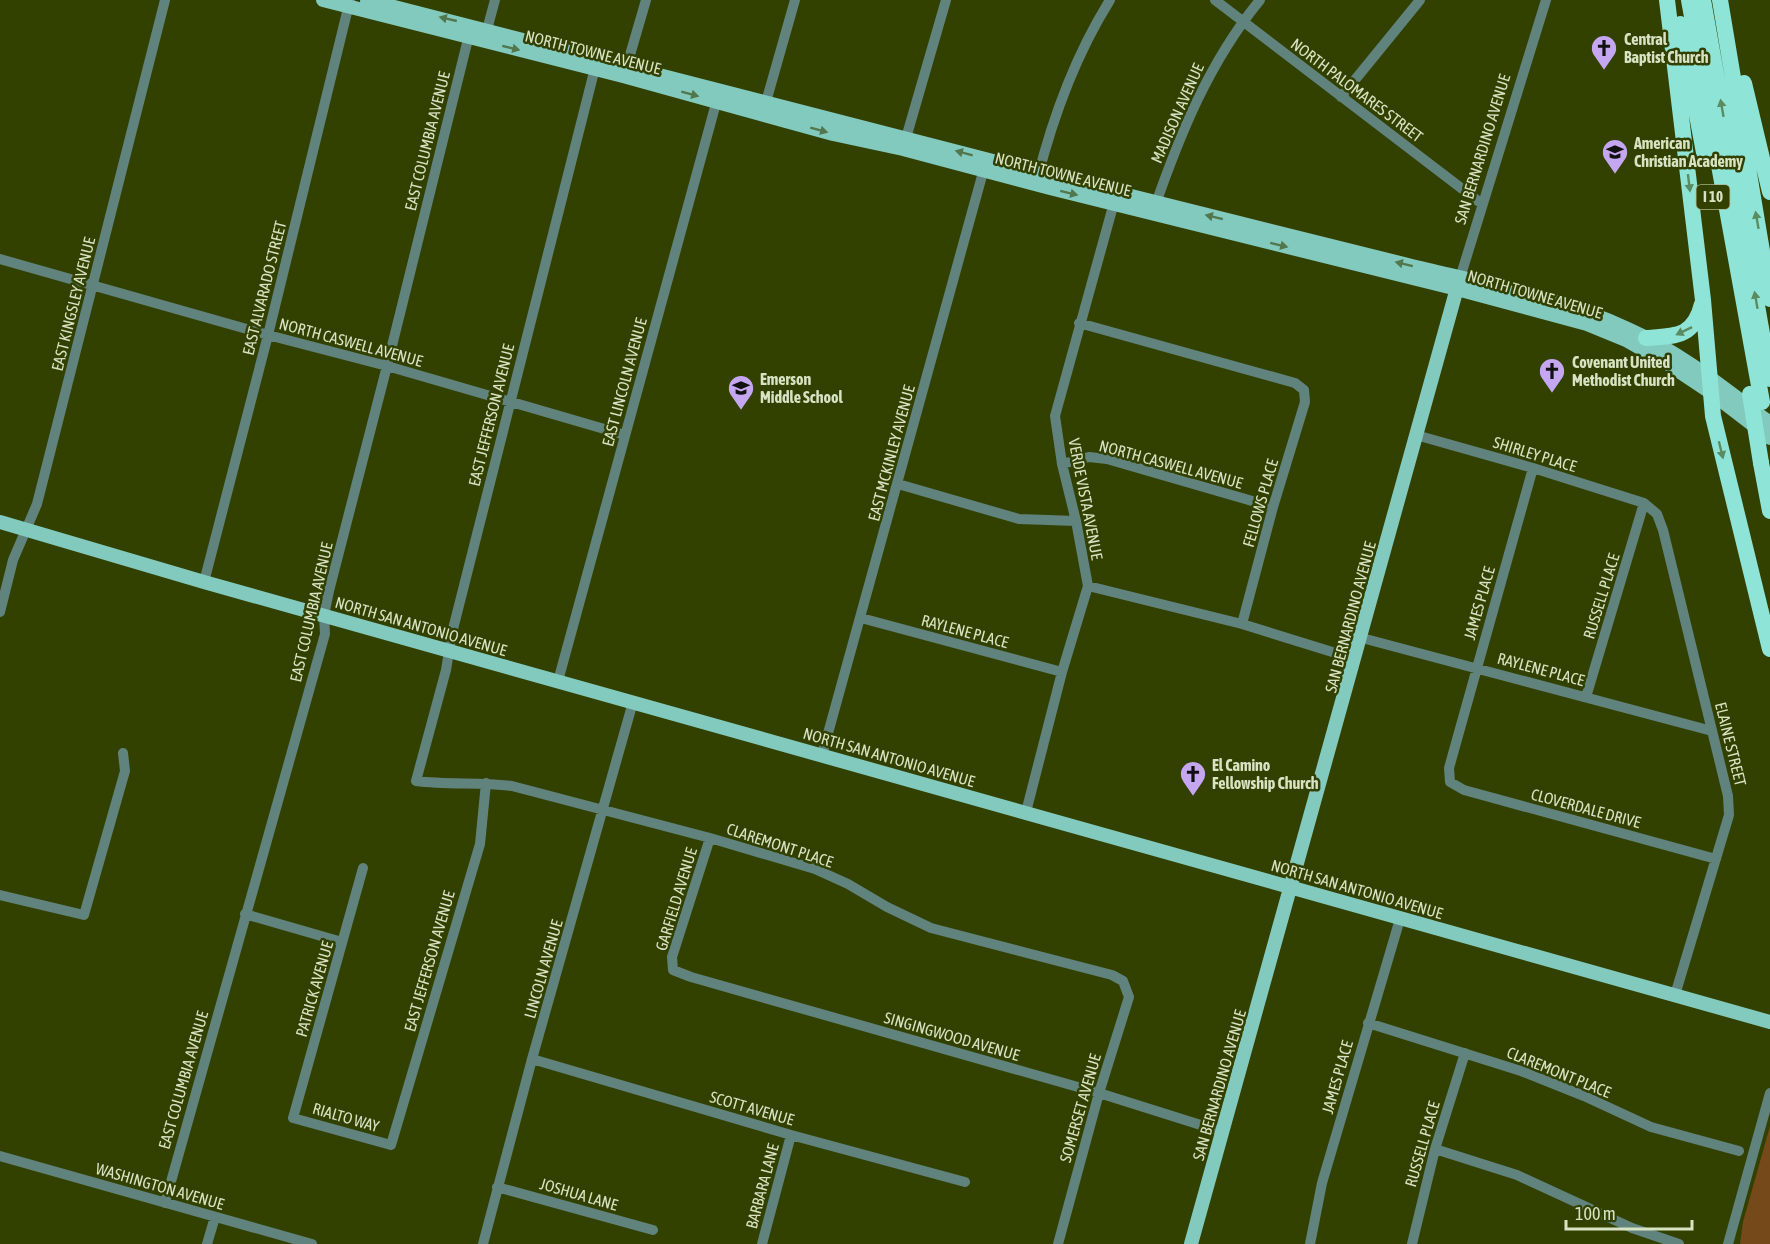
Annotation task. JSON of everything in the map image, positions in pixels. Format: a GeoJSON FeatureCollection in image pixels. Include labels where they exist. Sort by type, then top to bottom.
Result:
{"type":"FeatureCollection","features":[{"type":"Feature","properties":{"kind":"highway"},"geometry":{"type":"LineString","coordinates":[[1667,0],[1703,300],[1713,416],[1770,649]]}},
{"type":"Feature","properties":{"kind":"highway","name":"I 10"},"geometry":{"type":"LineString","coordinates":[[1675,0],[1756,398],[1766,459],[1770,511]]}},
{"type":"Feature","properties":{"kind":"highway"},"geometry":{"type":"LineString","coordinates":[[1689,0],[1756,398]]}},
{"type":"Feature","properties":{"kind":"highway"},"geometry":{"type":"LineString","coordinates":[[1703,0],[1770,379]]}},
{"type":"Feature","properties":{"kind":"highway","name":"I 10"},"geometry":{"type":"LineString","coordinates":[[1720,0],[1770,298]]}},
{"type":"Feature","properties":{"kind":"highway"},"geometry":{"type":"LineString","coordinates":[[1726,0],[1770,192]]}},
{"type":"Feature","properties":{"kind":"highway"},"geometry":{"type":"LineString","coordinates":[[1646,338],[1672,336],[1692,327],[1699,317],[1703,300]]}},
{"type":"Feature","properties":{"kind":"main road","name":"NORTH TOWNE AVENUE"},"geometry":{"type":"LineString","coordinates":[[323,0],[349,3],[470,31],[764,108],[906,138],[986,165],[1037,179],[1459,284],[1591,313],[1646,338],[1710,385],[1770,423]]}},
{"type":"Feature","properties":{"kind":"main road","name":"NORTH TOWNE AVENUE"},"geometry":{"type":"LineString","coordinates":[[368,0],[470,31]]}},
{"type":"Feature","properties":{"kind":"main road","name":"NORTH TOWNE AVENUE"},"geometry":{"type":"LineString","coordinates":[[764,108],[833,134],[986,165]]}},
{"type":"Feature","properties":{"kind":"main road","name":"NORTH TOWNE AVENUE"},"geometry":{"type":"LineString","coordinates":[[1459,284],[1587,324],[1626,340],[1710,385],[1770,438]]}},
{"type":"Feature","properties":{"kind":"main road","name":"SAN BERNARDINO AVENUE"},"geometry":{"type":"LineString","coordinates":[[1191,1244],[1459,284]]}},
{"type":"Feature","properties":{"kind":"main road","name":"NORTH SAN ANTONIO AVENUE"},"geometry":{"type":"LineString","coordinates":[[0,522],[204,582],[1770,1023]]}},
{"type":"Feature","properties":{"kind":"street","name":"EAST KINGSLEY AVENUE"},"geometry":{"type":"LineString","coordinates":[[0,612],[13,560],[24,529],[37,504],[165,0]]}},
{"type":"Feature","properties":{"kind":"street"},"geometry":{"type":"LineString","coordinates":[[486,35],[495,0]]}},
{"type":"Feature","properties":{"kind":"street"},"geometry":{"type":"LineString","coordinates":[[625,71],[646,0]]}},
{"type":"Feature","properties":{"kind":"street"},"geometry":{"type":"LineString","coordinates":[[764,108],[795,0]]}},
{"type":"Feature","properties":{"kind":"street"},"geometry":{"type":"LineString","coordinates":[[906,138],[946,0]]}},
{"type":"Feature","properties":{"kind":"street"},"geometry":{"type":"LineString","coordinates":[[1037,179],[1049,134],[1075,65],[1110,0]]}},
{"type":"Feature","properties":{"kind":"street","name":"NORTH PALOMARES STREET"},"geometry":{"type":"LineString","coordinates":[[1215,0],[1482,204]]}},
{"type":"Feature","properties":{"kind":"street","name":"MADISON AVENUE"},"geometry":{"type":"LineString","coordinates":[[1154,208],[1172,156],[1208,77],[1243,21],[1260,0]]}},
{"type":"Feature","properties":{"kind":"street"},"geometry":{"type":"LineString","coordinates":[[1341,97],[1420,0]]}},
{"type":"Feature","properties":{"kind":"street","name":"SAN BERNARDINO AVENUE"},"geometry":{"type":"LineString","coordinates":[[1459,284],[1546,0]]}},
{"type":"Feature","properties":{"kind":"street","name":"EAST ALVARADO STREET"},"geometry":{"type":"LineString","coordinates":[[204,582],[268,335],[349,3]]}},
{"type":"Feature","properties":{"kind":"street","name":"EAST COLUMBIA AVENUE"},"geometry":{"type":"LineString","coordinates":[[165,1203],[325,634],[324,615],[470,31]]}},
{"type":"Feature","properties":{"kind":"street","name":"EAST JEFFERSON AVENUE"},"geometry":{"type":"LineString","coordinates":[[416,781],[446,670],[452,633],[596,63]]}},
{"type":"Feature","properties":{"kind":"street","name":"EAST LINCOLN AVENUE"},"geometry":{"type":"LineString","coordinates":[[558,681],[718,95]]}},
{"type":"Feature","properties":{"kind":"street","name":"EAST MCKINLEY AVENUE"},"geometry":{"type":"LineString","coordinates":[[822,755],[986,165]]}},
{"type":"Feature","properties":{"kind":"street","name":"VERDE VISTA AVENUE"},"geometry":{"type":"LineString","coordinates":[[1026,812],[1062,672],[1088,586],[1076,520],[1062,464],[1056,416],[1079,323],[1115,198]]}},
{"type":"Feature","properties":{"kind":"street","name":"NORTH CASWELL AVENUE"},"geometry":{"type":"LineString","coordinates":[[0,259],[268,335],[387,366],[625,435]]}},
{"type":"Feature","properties":{"kind":"street","name":"FELLOWS PLACE"},"geometry":{"type":"LineString","coordinates":[[1079,323],[1294,383],[1304,390],[1305,402],[1273,507],[1242,624]]}},
{"type":"Feature","properties":{"kind":"street","name":"SHIRLEY PLACE"},"geometry":{"type":"LineString","coordinates":[[1416,435],[1533,468],[1644,503]]}},
{"type":"Feature","properties":{"kind":"street","name":"NORTH CASWELL AVENUE"},"geometry":{"type":"LineString","coordinates":[[1062,464],[1089,457],[1107,459],[1273,507]]}},
{"type":"Feature","properties":{"kind":"street","name":"JAMES PLACE"},"geometry":{"type":"LineString","coordinates":[[1450,782],[1449,768],[1533,468]]}},
{"type":"Feature","properties":{"kind":"street"},"geometry":{"type":"LineString","coordinates":[[898,484],[1019,519],[1076,520]]}},
{"type":"Feature","properties":{"kind":"street","name":"RUSSELL PLACE"},"geometry":{"type":"LineString","coordinates":[[1586,697],[1644,503]]}},
{"type":"Feature","properties":{"kind":"street","name":"ELAINE STREET"},"geometry":{"type":"LineString","coordinates":[[1644,503],[1657,514],[1663,530],[1728,796],[1729,815],[1674,995]]}},
{"type":"Feature","properties":{"kind":"street"},"geometry":{"type":"LineString","coordinates":[[1088,586],[1242,624],[1355,659]]}},
{"type":"Feature","properties":{"kind":"street","name":"RAYLENE PLACE"},"geometry":{"type":"LineString","coordinates":[[861,618],[1062,672]]}},
{"type":"Feature","properties":{"kind":"street","name":"RAYLENE PLACE"},"geometry":{"type":"LineString","coordinates":[[1362,638],[1713,731]]}},
{"type":"Feature","properties":{"kind":"street","name":"LINCOLN AVENUE"},"geometry":{"type":"LineString","coordinates":[[483,1244],[532,1059],[604,812],[633,702]]}},
{"type":"Feature","properties":{"kind":"street"},"geometry":{"type":"LineString","coordinates":[[0,895],[84,915],[125,771],[123,753]]}},
{"type":"Feature","properties":{"kind":"street","name":"CLAREMONT PLACE"},"geometry":{"type":"LineString","coordinates":[[416,781],[512,786],[710,838],[815,869],[931,928],[1112,975],[1123,981]]}},
{"type":"Feature","properties":{"kind":"street","name":"CLOVERDALE DRIVE"},"geometry":{"type":"LineString","coordinates":[[1450,782],[1464,790],[1716,859]]}},
{"type":"Feature","properties":{"kind":"street","name":"EAST JEFFERSON AVENUE"},"geometry":{"type":"LineString","coordinates":[[391,1145],[480,844],[486,783]]}},
{"type":"Feature","properties":{"kind":"street","name":"GARFIELD AVENUE"},"geometry":{"type":"LineString","coordinates":[[673,970],[672,957],[710,838]]}},
{"type":"Feature","properties":{"kind":"street","name":"PATRICK AVENUE"},"geometry":{"type":"LineString","coordinates":[[293,1118],[363,868]]}},
{"type":"Feature","properties":{"kind":"street"},"geometry":{"type":"LineString","coordinates":[[245,914],[342,942]]}},
{"type":"Feature","properties":{"kind":"street","name":"JAMES PLACE"},"geometry":{"type":"LineString","coordinates":[[1310,1244],[1322,1182],[1400,919]]}},
{"type":"Feature","properties":{"kind":"street","name":"SINGINGWOOD AVENUE"},"geometry":{"type":"LineString","coordinates":[[673,970],[1099,1093],[1223,1132]]}},
{"type":"Feature","properties":{"kind":"street","name":"SOMERSET AVENUE"},"geometry":{"type":"LineString","coordinates":[[1058,1244],[1099,1093],[1129,997],[1123,981]]}},
{"type":"Feature","properties":{"kind":"street","name":"CLAREMONT PLACE"},"geometry":{"type":"LineString","coordinates":[[1368,1023],[1521,1071],[1584,1096],[1651,1127],[1738,1151]]}},
{"type":"Feature","properties":{"kind":"street","name":"RUSSELL PLACE"},"geometry":{"type":"LineString","coordinates":[[1412,1244],[1435,1149],[1465,1053]]}},
{"type":"Feature","properties":{"kind":"street","name":"SCOTT AVENUE"},"geometry":{"type":"LineString","coordinates":[[532,1059],[791,1135],[965,1182]]}},
{"type":"Feature","properties":{"kind":"street"},"geometry":{"type":"LineString","coordinates":[[1728,1244],[1770,1094]]}},
{"type":"Feature","properties":{"kind":"street","name":"RIALTO WAY"},"geometry":{"type":"LineString","coordinates":[[293,1118],[391,1145]]}},
{"type":"Feature","properties":{"kind":"street","name":"BARBARA LANE"},"geometry":{"type":"LineString","coordinates":[[762,1244],[791,1135]]}},
{"type":"Feature","properties":{"kind":"street"},"geometry":{"type":"LineString","coordinates":[[1435,1149],[1517,1175],[1632,1228],[1679,1244]]}},
{"type":"Feature","properties":{"kind":"street","name":"WASHINGTON AVENUE"},"geometry":{"type":"LineString","coordinates":[[0,1156],[312,1244]]}},
{"type":"Feature","properties":{"kind":"street","name":"JOSHUA LANE"},"geometry":{"type":"LineString","coordinates":[[497,1187],[653,1230]]}},
{"type":"Feature","properties":{"kind":"street"},"geometry":{"type":"LineString","coordinates":[[207,1244],[215,1217]]}},
{"type":"Feature","properties":{"kind":"shaded area"},"geometry":{"type":"Polygon","coordinates":[[[1770,1126],[1770,1244],[1740,1244],[1743,1222],[1770,1126]]]}},
{"type":"Feature","properties":{"kind":"place","name":"Central Baptist Church"},"geometry":{"type":"Point","coordinates":[1604,71]}},
{"type":"Feature","properties":{"kind":"place","name":"American Christian Academy"},"geometry":{"type":"Point","coordinates":[1615,175]}},
{"type":"Feature","properties":{"kind":"place","name":"Covenant United Methodist Church"},"geometry":{"type":"Point","coordinates":[1552,394]}},
{"type":"Feature","properties":{"kind":"place","name":"Emerson Middle School"},"geometry":{"type":"Point","coordinates":[741,411]}},
{"type":"Feature","properties":{"kind":"place","name":"El Camino Fellowship Church"},"geometry":{"type":"Point","coordinates":[1193,797]}}]}
